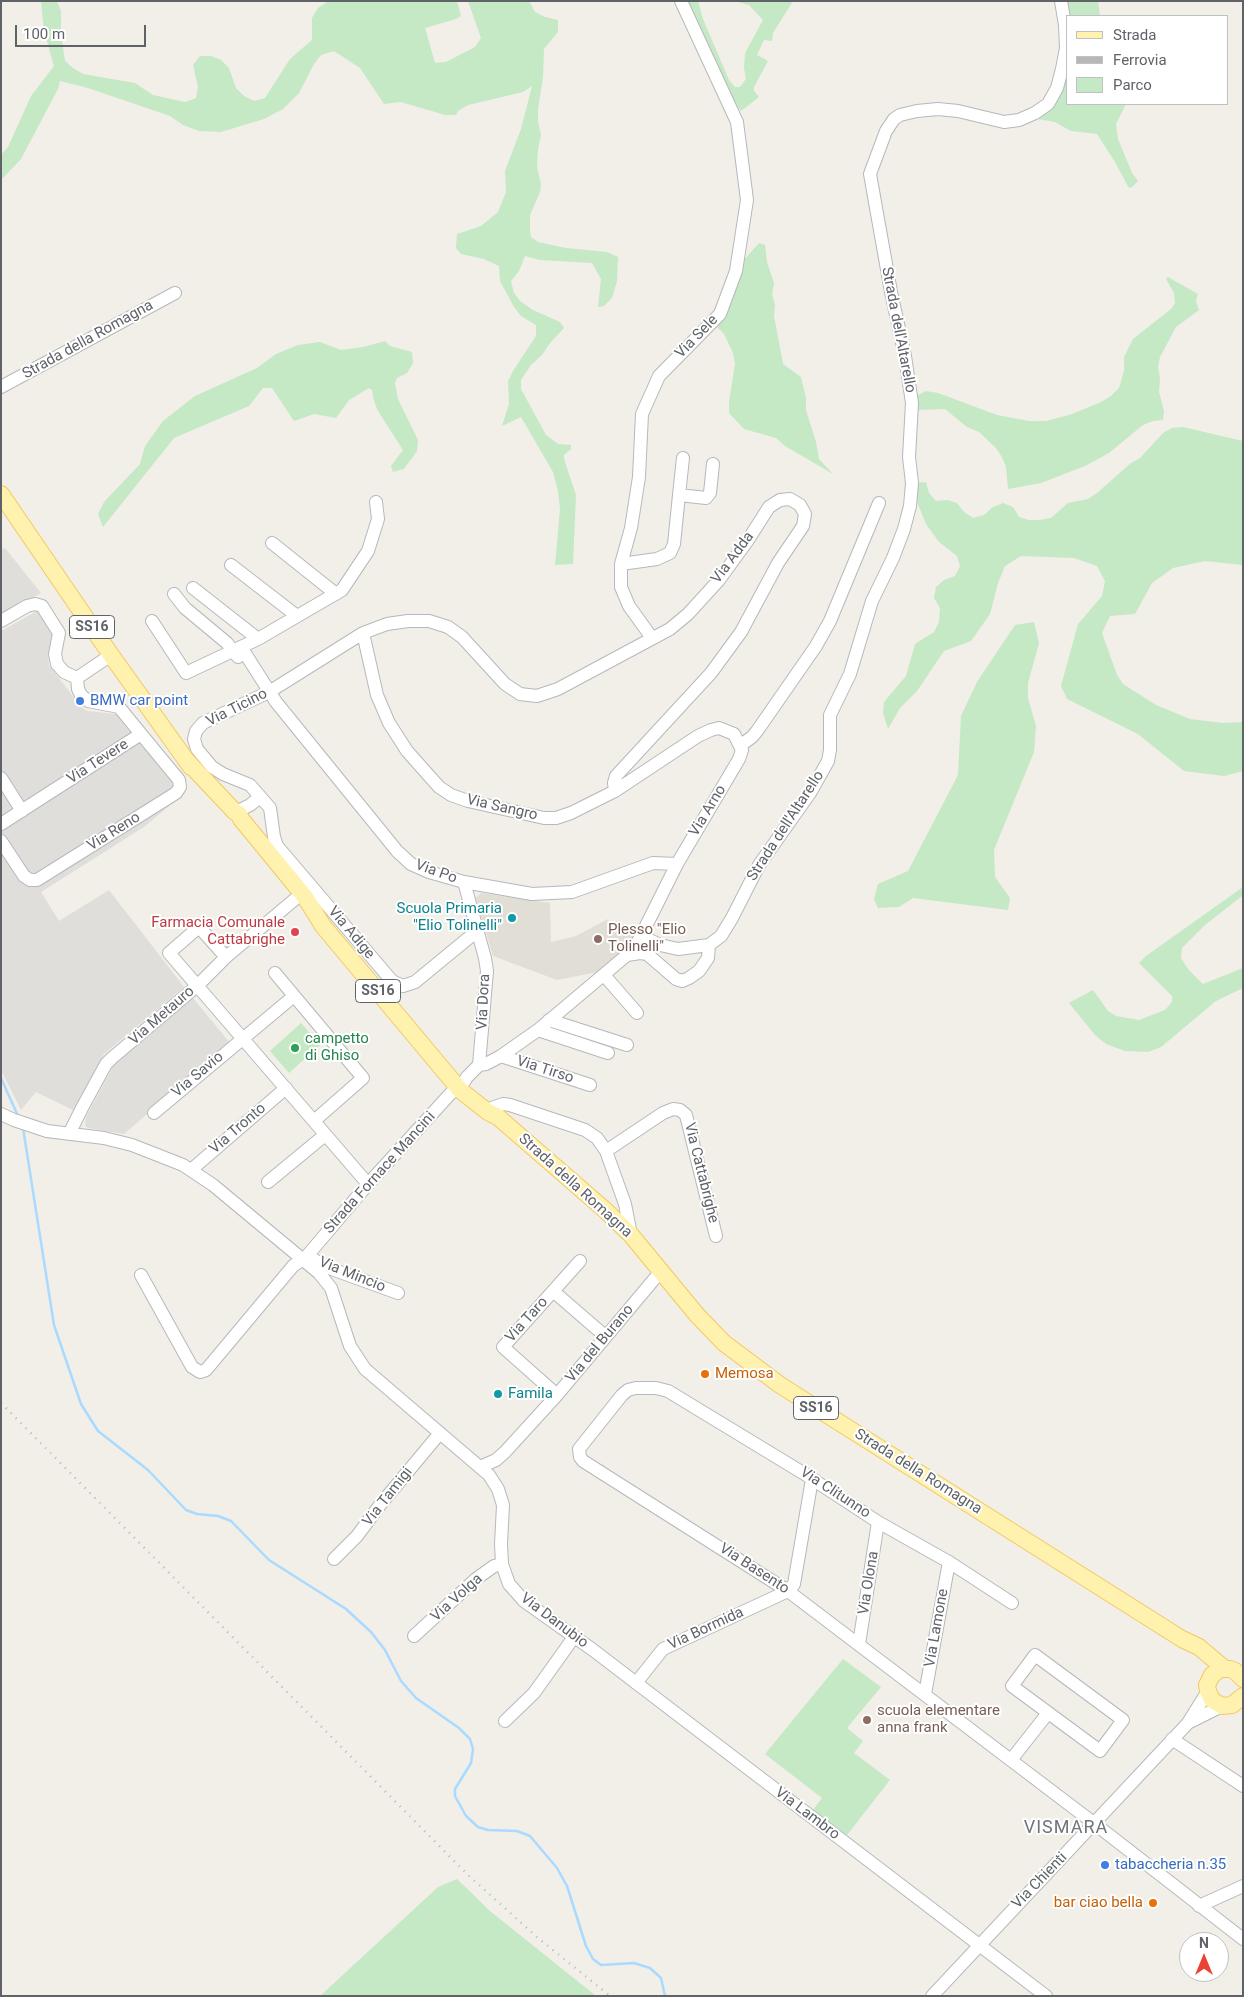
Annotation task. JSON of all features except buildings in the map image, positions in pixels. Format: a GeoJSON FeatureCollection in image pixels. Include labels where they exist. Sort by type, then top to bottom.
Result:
{"type":"FeatureCollection","features":[{"type":"Feature","properties":{"kind":"main road","name":"Strada della Romagna"},"geometry":{"type":"LineString","coordinates":[[1,494],[219,806],[238,815],[299,901],[323,926],[447,1076],[464,1086],[488,1112],[495,1113],[606,1210],[631,1235],[697,1315],[724,1343],[765,1374],[1182,1639],[1199,1647],[1215,1678]]}},
{"type":"Feature","properties":{"kind":"main road","name":"SS16"},"geometry":{"type":"LineString","coordinates":[[1236,1702],[1212,1700],[1215,1678],[1235,1671],[1243,1679]]}},
{"type":"Feature","properties":{"kind":"street","name":"Via Sele"},"geometry":{"type":"LineString","coordinates":[[652,638],[629,606],[621,587],[621,564],[631,528],[639,477],[642,414],[659,376],[720,314],[736,271],[747,200],[737,122],[681,1]]}},
{"type":"Feature","properties":{"kind":"street","name":"Strada dell'Altarello"},"geometry":{"type":"LineString","coordinates":[[627,955],[647,954],[676,979],[682,980],[689,978],[699,971],[708,958],[709,945],[721,936],[751,879],[810,793],[828,761],[830,750],[830,715],[850,674],[872,601],[893,558],[910,506],[912,403],[905,356],[891,292],[870,174],[886,131],[900,115],[917,111],[938,109],[958,111],[1004,122],[1019,120],[1035,114],[1048,104],[1057,88],[1066,48],[1061,1]]}},
{"type":"Feature","properties":{"kind":"street","name":"Strada della Romagna"},"geometry":{"type":"LineString","coordinates":[[1,387],[175,293]]}},
{"type":"Feature","properties":{"kind":"street"},"geometry":{"type":"LineString","coordinates":[[621,564],[656,560],[670,554],[674,544],[683,458]]}},
{"type":"Feature","properties":{"kind":"street"},"geometry":{"type":"LineString","coordinates":[[679,495],[706,498],[710,494],[714,464]]}},
{"type":"Feature","properties":{"kind":"street","name":"Via Adda"},"geometry":{"type":"LineString","coordinates":[[363,634],[387,624],[408,621],[429,621],[448,627],[462,637],[505,684],[520,694],[537,696],[558,689],[670,629],[688,614],[712,586],[748,540],[769,507],[780,500],[790,499],[800,505],[805,514],[803,526],[778,563],[741,632],[711,673],[616,776],[614,783],[615,791]]}},
{"type":"Feature","properties":{"kind":"street"},"geometry":{"type":"LineString","coordinates":[[152,621],[186,673],[258,638],[342,590],[368,551],[378,519],[376,502]]}},
{"type":"Feature","properties":{"kind":"street","name":"Via Arno"},"geometry":{"type":"LineString","coordinates":[[478,1066],[501,1056],[538,1030],[627,955],[642,936],[677,864],[739,759],[741,745],[752,738],[816,646],[830,621],[879,503]]}},
{"type":"Feature","properties":{"kind":"street"},"geometry":{"type":"LineString","coordinates":[[272,543],[336,594]]}},
{"type":"Feature","properties":{"kind":"street"},"geometry":{"type":"LineString","coordinates":[[230,564],[297,616]]}},
{"type":"Feature","properties":{"kind":"street"},"geometry":{"type":"LineString","coordinates":[[193,588],[258,638]]}},
{"type":"Feature","properties":{"kind":"street","name":"Via Po"},"geometry":{"type":"LineString","coordinates":[[174,594],[185,608],[237,649],[266,694],[276,702],[397,851],[411,864],[429,872],[464,882],[532,894],[572,892],[653,863],[677,864]]}},
{"type":"Feature","properties":{"kind":"street"},"geometry":{"type":"LineString","coordinates":[[1,621],[27,606],[35,604],[42,606],[59,634],[55,654],[57,664],[64,672],[77,678],[111,654]]}},
{"type":"Feature","properties":{"kind":"street","name":"Via Sangro"},"geometry":{"type":"LineString","coordinates":[[363,634],[377,695],[389,723],[407,750],[439,787],[452,795],[468,801],[544,818],[556,818],[571,813],[615,791],[698,736],[711,730],[719,728],[727,731],[736,737],[741,745]]}},
{"type":"Feature","properties":{"kind":"street","name":"Via Ticino"},"geometry":{"type":"LineString","coordinates":[[260,797],[250,785],[223,774],[212,767],[197,749],[194,739],[196,731],[203,724],[266,694],[363,634]]}},
{"type":"Feature","properties":{"kind":"street","name":"Via Tevere"},"geometry":{"type":"LineString","coordinates":[[1,824],[141,734],[119,707],[88,701],[81,695],[78,689],[77,678]]}},
{"type":"Feature","properties":{"kind":"street","name":"Via Reno"},"geometry":{"type":"LineString","coordinates":[[1,841],[24,876],[30,880],[37,880],[176,792],[180,787],[179,780],[141,734]]}},
{"type":"Feature","properties":{"kind":"street"},"geometry":{"type":"LineString","coordinates":[[1,778],[22,811]]}},
{"type":"Feature","properties":{"kind":"street"},"geometry":{"type":"LineString","coordinates":[[238,815],[260,797]]}},
{"type":"Feature","properties":{"kind":"street","name":"Via Adige"},"geometry":{"type":"LineString","coordinates":[[260,797],[270,808],[274,838],[277,846],[392,981],[403,986],[415,982],[477,931]]}},
{"type":"Feature","properties":{"kind":"street","name":"Via Dora"},"geometry":{"type":"LineString","coordinates":[[464,882],[487,971],[487,990],[478,1066]]}},
{"type":"Feature","properties":{"kind":"street","name":"Via Metauro"},"geometry":{"type":"LineString","coordinates":[[69,1134],[106,1064],[198,985],[226,957],[276,915],[299,901]]}},
{"type":"Feature","properties":{"kind":"street"},"geometry":{"type":"LineString","coordinates":[[226,957],[199,927],[169,953],[368,1184]]}},
{"type":"Feature","properties":{"kind":"street"},"geometry":{"type":"LineString","coordinates":[[642,936],[660,945],[678,949],[709,945]]}},
{"type":"Feature","properties":{"kind":"street"},"geometry":{"type":"LineString","coordinates":[[275,973],[364,1078],[314,1122]]}},
{"type":"Feature","properties":{"kind":"street"},"geometry":{"type":"LineString","coordinates":[[604,975],[637,1012]]}},
{"type":"Feature","properties":{"kind":"street","name":"Via Savio"},"geometry":{"type":"LineString","coordinates":[[154,1113],[294,996]]}},
{"type":"Feature","properties":{"kind":"street"},"geometry":{"type":"LineString","coordinates":[[549,1020],[627,1045]]}},
{"type":"Feature","properties":{"kind":"street"},"geometry":{"type":"LineString","coordinates":[[538,1030],[608,1053]]}},
{"type":"Feature","properties":{"kind":"street","name":"Via Tirso"},"geometry":{"type":"LineString","coordinates":[[501,1056],[590,1084]]}},
{"type":"Feature","properties":{"kind":"street"},"geometry":{"type":"LineString","coordinates":[[464,1086],[478,1066]]}},
{"type":"Feature","properties":{"kind":"street","name":"Strada Fornace Mancini"},"geometry":{"type":"LineString","coordinates":[[142,1275],[192,1367],[200,1372],[206,1370],[368,1184],[451,1093],[464,1086]]}},
{"type":"Feature","properties":{"kind":"street","name":"Via Tronto"},"geometry":{"type":"LineString","coordinates":[[191,1170],[286,1088]]}},
{"type":"Feature","properties":{"kind":"street"},"geometry":{"type":"LineString","coordinates":[[495,1113],[503,1104],[510,1105],[585,1130],[597,1138],[606,1151],[625,1204],[631,1235]]}},
{"type":"Feature","properties":{"kind":"street","name":"Via Cattabrighe"},"geometry":{"type":"LineString","coordinates":[[606,1151],[663,1113],[673,1109],[680,1110],[686,1115],[716,1236]]}},
{"type":"Feature","properties":{"kind":"street"},"geometry":{"type":"LineString","coordinates":[[1,1114],[47,1131],[104,1138],[160,1155],[191,1170],[304,1257]]}},
{"type":"Feature","properties":{"kind":"street"},"geometry":{"type":"LineString","coordinates":[[268,1182],[325,1135]]}},
{"type":"Feature","properties":{"kind":"street","name":"Via Mincio"},"geometry":{"type":"LineString","coordinates":[[304,1257],[398,1294]]}},
{"type":"Feature","properties":{"kind":"street","name":"Via Danubio"},"geometry":{"type":"LineString","coordinates":[[304,1257],[331,1288],[350,1346],[356,1358],[365,1369],[484,1471],[498,1489],[504,1505],[501,1544],[502,1564],[509,1584],[524,1601],[636,1683]]}},
{"type":"Feature","properties":{"kind":"street","name":"Via Taro"},"geometry":{"type":"LineString","coordinates":[[557,1394],[502,1347],[580,1261]]}},
{"type":"Feature","properties":{"kind":"street","name":"Via del Burano"},"geometry":{"type":"LineString","coordinates":[[484,1471],[557,1394],[661,1271]]}},
{"type":"Feature","properties":{"kind":"street"},"geometry":{"type":"LineString","coordinates":[[553,1291],[605,1336]]}},
{"type":"Feature","properties":{"kind":"street","name":"Via Basento"},"geometry":{"type":"LineString","coordinates":[[656,1388],[636,1388],[628,1390],[622,1395],[580,1447],[579,1454],[581,1459],[788,1591],[1243,1939]]}},
{"type":"Feature","properties":{"kind":"street","name":"Via Clitunno"},"geometry":{"type":"LineString","coordinates":[[656,1388],[668,1391],[815,1480],[878,1522],[949,1562],[1012,1603]]}},
{"type":"Feature","properties":{"kind":"street","name":"Via Tamigi"},"geometry":{"type":"LineString","coordinates":[[334,1559],[357,1536],[380,1505],[440,1433]]}},
{"type":"Feature","properties":{"kind":"street"},"geometry":{"type":"LineString","coordinates":[[788,1591],[794,1584],[812,1485],[815,1480]]}},
{"type":"Feature","properties":{"kind":"street","name":"Via Olona"},"geometry":{"type":"LineString","coordinates":[[859,1644],[878,1522]]}},
{"type":"Feature","properties":{"kind":"street","name":"Via Lamone"},"geometry":{"type":"LineString","coordinates":[[925,1694],[949,1562]]}},
{"type":"Feature","properties":{"kind":"street","name":"Via Volga"},"geometry":{"type":"LineString","coordinates":[[414,1636],[476,1579],[494,1566],[502,1564]]}},
{"type":"Feature","properties":{"kind":"street","name":"Via Bormida"},"geometry":{"type":"LineString","coordinates":[[636,1683],[663,1649],[788,1591]]}},
{"type":"Feature","properties":{"kind":"street"},"geometry":{"type":"LineString","coordinates":[[505,1721],[534,1694],[574,1637]]}},
{"type":"Feature","properties":{"kind":"street"},"geometry":{"type":"LineString","coordinates":[[1035,1655],[1123,1720],[1100,1751],[1048,1713],[1012,1686],[1035,1655]]}},
{"type":"Feature","properties":{"kind":"street","name":"Via Chienti"},"geometry":{"type":"LineString","coordinates":[[932,1996],[1188,1723],[1215,1678]]}},
{"type":"Feature","properties":{"kind":"street","name":"Via Lambro"},"geometry":{"type":"LineString","coordinates":[[636,1683],[1046,1996]]}},
{"type":"Feature","properties":{"kind":"street","name":"Via Chienti"},"geometry":{"type":"LineString","coordinates":[[1188,1723],[1236,1702]]}},
{"type":"Feature","properties":{"kind":"street"},"geometry":{"type":"LineString","coordinates":[[1011,1760],[1048,1713]]}},
{"type":"Feature","properties":{"kind":"street"},"geometry":{"type":"LineString","coordinates":[[1172,1739],[1243,1786]]}},
{"type":"Feature","properties":{"kind":"street"},"geometry":{"type":"LineString","coordinates":[[1199,1906],[1243,1886]]}},
{"type":"Feature","properties":{"kind":"shaded area"},"geometry":{"type":"Polygon","coordinates":[[[5,548],[41,593],[1,616],[1,550],[5,548]]]}},
{"type":"Feature","properties":{"kind":"shaded area"},"geometry":{"type":"Polygon","coordinates":[[[37,611],[40,612],[52,629],[48,654],[49,665],[81,707],[87,711],[116,714],[129,731],[141,724],[183,780],[182,795],[144,827],[41,892],[59,921],[109,890],[184,987],[104,1054],[73,1110],[36,1092],[21,1110],[1,1070],[1,631],[37,611]]]}},
{"type":"Feature","properties":{"kind":"shaded area","name":"Plesso \"Elio Tolinelli\""},"geometry":{"type":"Polygon","coordinates":[[[481,893],[550,903],[551,942],[576,936],[608,919],[610,924],[617,921],[636,932],[627,951],[603,971],[557,980],[493,956],[476,898],[481,893]]]}},
{"type":"Feature","properties":{"kind":"shaded area"},"geometry":{"type":"Polygon","coordinates":[[[193,998],[230,1043],[124,1134],[88,1128],[85,1125],[86,1117],[115,1063],[193,998]]]}},
{"type":"Feature","properties":{"kind":"green space"},"geometry":{"type":"Polygon","coordinates":[[[41,1],[57,1],[61,11],[61,34],[65,61],[73,68],[83,74],[135,83],[153,95],[185,102],[196,98],[198,87],[193,65],[200,56],[211,56],[221,60],[229,68],[236,88],[244,96],[254,101],[265,98],[290,59],[312,40],[312,18],[318,8],[329,1],[457,1],[461,16],[425,28],[435,63],[446,62],[475,47],[481,38],[468,1],[529,1],[535,12],[558,20],[558,32],[544,49],[543,77],[538,109],[541,135],[537,167],[541,184],[540,192],[530,215],[531,237],[538,242],[566,248],[607,252],[618,257],[617,281],[612,298],[604,306],[598,307],[601,279],[592,263],[540,260],[525,256],[519,271],[511,281],[514,293],[520,301],[533,310],[560,322],[564,328],[542,355],[531,365],[521,380],[521,389],[546,435],[558,444],[571,445],[571,449],[564,455],[564,459],[576,495],[573,564],[555,565],[560,509],[553,472],[521,417],[502,426],[509,404],[508,381],[536,336],[536,325],[521,316],[514,307],[500,281],[499,266],[484,259],[461,254],[456,248],[457,234],[481,226],[498,212],[506,192],[505,171],[521,129],[532,86],[523,92],[468,105],[458,111],[456,115],[445,115],[401,102],[384,104],[360,68],[334,51],[321,55],[314,64],[299,93],[283,109],[264,119],[221,132],[199,131],[183,125],[170,116],[88,88],[60,81],[58,89],[21,159],[1,180],[1,155],[8,147],[31,96],[54,66],[44,31],[41,1]]]}},
{"type":"Feature","properties":{"kind":"green space"},"geometry":{"type":"Polygon","coordinates":[[[688,1],[698,1],[703,19],[729,80],[735,87],[740,87],[746,79],[744,68],[745,53],[763,20],[749,5],[734,1],[793,1],[773,33],[772,41],[764,40],[757,55],[768,61],[754,87],[754,91],[759,97],[741,111],[731,97],[688,1]]]}},
{"type":"Feature","properties":{"kind":"green space"},"geometry":{"type":"Polygon","coordinates":[[[1065,1],[1098,1],[1100,15],[1068,15],[1065,1]]]}},
{"type":"Feature","properties":{"kind":"green space"},"geometry":{"type":"Polygon","coordinates":[[[1066,63],[1066,105],[1126,105],[1116,124],[1118,139],[1132,173],[1138,181],[1129,188],[1097,134],[1071,131],[1055,122],[1038,119],[1046,112],[1066,63]]]}},
{"type":"Feature","properties":{"kind":"green space"},"geometry":{"type":"Polygon","coordinates":[[[759,243],[765,245],[767,262],[774,283],[772,294],[775,305],[774,316],[783,364],[801,377],[806,398],[806,410],[819,459],[833,474],[785,446],[776,438],[744,429],[729,413],[735,364],[733,353],[724,334],[716,326],[743,261],[759,243]]]}},
{"type":"Feature","properties":{"kind":"green space"},"geometry":{"type":"Polygon","coordinates":[[[1168,277],[1198,294],[1196,301],[1199,310],[1176,327],[1160,357],[1158,367],[1160,378],[1159,392],[1164,411],[1163,420],[1143,425],[1109,453],[1085,466],[1041,483],[1008,489],[1006,467],[1002,457],[996,448],[979,432],[967,427],[945,409],[917,410],[916,396],[926,391],[938,393],[997,415],[1029,421],[1046,421],[1072,414],[1101,402],[1119,388],[1124,371],[1124,357],[1133,339],[1171,309],[1175,303],[1174,293],[1166,279],[1168,277]]]}},
{"type":"Feature","properties":{"kind":"green space"},"geometry":{"type":"Polygon","coordinates":[[[385,341],[390,346],[412,352],[413,363],[407,373],[397,378],[395,383],[398,399],[418,440],[417,451],[404,469],[393,472],[391,466],[403,450],[378,411],[372,390],[369,388],[349,400],[336,418],[314,414],[294,421],[272,388],[263,388],[249,406],[174,438],[103,527],[98,514],[104,502],[140,464],[145,446],[163,421],[195,396],[257,368],[276,354],[298,345],[320,342],[341,350],[385,341]]]}},
{"type":"Feature","properties":{"kind":"green space"},"geometry":{"type":"Polygon","coordinates":[[[1183,427],[1243,441],[1243,565],[1205,561],[1173,568],[1152,583],[1135,614],[1110,616],[1102,633],[1117,675],[1123,684],[1156,705],[1190,719],[1223,723],[1243,722],[1243,771],[1224,776],[1184,771],[1138,734],[1067,699],[1061,686],[1078,624],[1102,596],[1105,581],[1097,566],[1074,558],[1021,556],[1005,566],[998,583],[990,614],[971,641],[944,651],[917,691],[900,708],[888,729],[883,713],[884,702],[906,676],[915,644],[934,632],[939,622],[940,608],[934,598],[936,587],[944,580],[955,576],[960,566],[957,556],[939,542],[926,524],[917,502],[915,483],[926,482],[929,493],[936,501],[947,500],[957,503],[964,512],[973,518],[984,515],[993,507],[1003,503],[1013,507],[1019,517],[1029,520],[1051,518],[1068,503],[1088,499],[1097,493],[1131,463],[1140,458],[1163,433],[1172,428],[1183,427]]]}},
{"type":"Feature","properties":{"kind":"green space"},"geometry":{"type":"Polygon","coordinates":[[[1034,622],[1039,643],[1028,683],[1028,698],[1036,726],[1034,752],[994,850],[995,877],[1010,898],[1008,910],[913,898],[899,907],[878,908],[874,899],[878,884],[908,871],[958,775],[961,716],[977,682],[1015,625],[1034,622]]]}},
{"type":"Feature","properties":{"kind":"green space"},"geometry":{"type":"Polygon","coordinates":[[[1243,887],[1242,896],[1205,925],[1182,948],[1181,958],[1188,969],[1203,984],[1243,968],[1243,988],[1216,1001],[1161,1047],[1148,1052],[1125,1051],[1106,1044],[1095,1035],[1069,1003],[1093,990],[1108,1011],[1116,1016],[1139,1020],[1165,1010],[1172,1002],[1172,996],[1139,963],[1146,956],[1243,887]]]}},
{"type":"Feature","properties":{"kind":"green space","name":"campetto di Ghiso"},"geometry":{"type":"Polygon","coordinates":[[[301,1023],[320,1045],[289,1073],[270,1051],[301,1023]]]}},
{"type":"Feature","properties":{"kind":"green space"},"geometry":{"type":"Polygon","coordinates":[[[843,1659],[881,1687],[847,1728],[863,1741],[854,1753],[890,1780],[847,1835],[813,1810],[822,1798],[765,1754],[843,1659]]]}},
{"type":"Feature","properties":{"kind":"green space"},"geometry":{"type":"Polygon","coordinates":[[[457,1879],[490,1911],[596,1996],[320,1996],[438,1887],[457,1879]]]}},
{"type":"Feature","properties":{"kind":"waterway"},"geometry":{"type":"LineString","coordinates":[[1,1078],[18,1116]]}},
{"type":"Feature","properties":{"kind":"waterway"},"geometry":{"type":"LineString","coordinates":[[23,1128],[54,1325],[81,1404],[98,1431],[148,1470],[186,1510],[197,1514],[218,1516],[231,1521],[269,1560],[346,1609],[371,1632],[385,1650],[401,1681],[416,1698],[459,1728],[470,1739],[473,1749],[471,1763],[455,1789],[455,1796],[466,1816],[478,1827],[488,1830],[517,1831],[530,1836],[557,1868],[567,1886],[586,1946],[593,1959],[601,1965],[634,1963],[650,1968],[661,1978],[665,1996]]}},
{"type":"Feature","properties":{"kind":"railway"},"geometry":{"type":"LineString","coordinates":[[1,1403],[467,1874],[538,1938],[610,1996]]}},
{"type":"Feature","properties":{"kind":"place","name":"BMW car point"},"geometry":{"type":"Point","coordinates":[80,701]}},
{"type":"Feature","properties":{"kind":"place","name":"Scuola Primaria \"Elio Tolinelli\""},"geometry":{"type":"Point","coordinates":[512,918]}},
{"type":"Feature","properties":{"kind":"place","name":"Farmacia Comunale Cattabrighe"},"geometry":{"type":"Point","coordinates":[295,932]}},
{"type":"Feature","properties":{"kind":"place","name":"Plesso \"Elio Tolinelli\""},"geometry":{"type":"Point","coordinates":[598,939]}},
{"type":"Feature","properties":{"kind":"place","name":"campetto di Ghiso"},"geometry":{"type":"Point","coordinates":[295,1048]}},
{"type":"Feature","properties":{"kind":"place","name":"Memosa"},"geometry":{"type":"Point","coordinates":[705,1374]}},
{"type":"Feature","properties":{"kind":"place","name":"Famila"},"geometry":{"type":"Point","coordinates":[498,1394]}},
{"type":"Feature","properties":{"kind":"place","name":"scuola elementare anna frank"},"geometry":{"type":"Point","coordinates":[867,1720]}},
{"type":"Feature","properties":{"kind":"place","name":"tabaccheria n.35"},"geometry":{"type":"Point","coordinates":[1105,1865]}},
{"type":"Feature","properties":{"kind":"place","name":"bar ciao bella"},"geometry":{"type":"Point","coordinates":[1153,1903]}},
{"type":"Feature","properties":{"kind":"district","name":"VISMARA"},"geometry":{"type":"Point","coordinates":[1066,1828]}}]}
